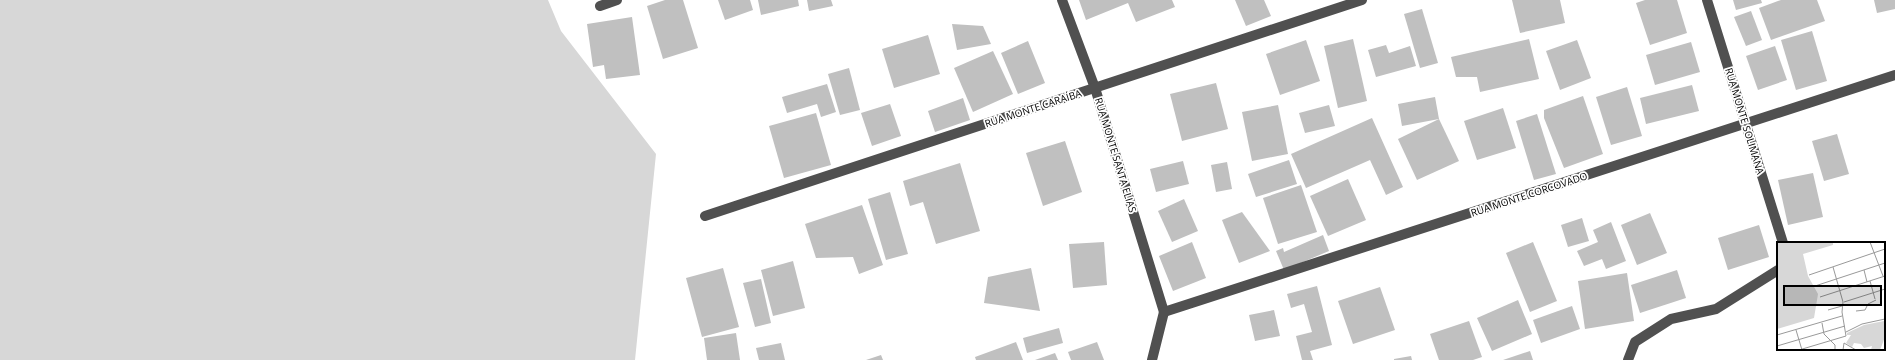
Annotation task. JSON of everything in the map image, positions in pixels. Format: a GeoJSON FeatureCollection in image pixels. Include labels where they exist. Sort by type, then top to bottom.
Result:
{"type":"FeatureCollection","features":[{"type":"Feature","properties":{"kind":"street"},"geometry":{"type":"LineString","coordinates":[[600,6],[617,0]]}},
{"type":"Feature","properties":{"kind":"street","name":"RUA MONTE SANTA ELIAS"},"geometry":{"type":"LineString","coordinates":[[1062,0],[1095,88],[1164,312]]}},
{"type":"Feature","properties":{"kind":"street","name":"RUA MONTE CARAÍBA"},"geometry":{"type":"LineString","coordinates":[[705,216],[1362,0]]}},
{"type":"Feature","properties":{"kind":"street","name":"RUA MONTE SOLIMANA"},"geometry":{"type":"LineString","coordinates":[[1707,0],[1783,242]]}},
{"type":"Feature","properties":{"kind":"street","name":"RUA MONTE CORCOVADO"},"geometry":{"type":"LineString","coordinates":[[1164,312],[1895,75]]}},
{"type":"Feature","properties":{"kind":"street"},"geometry":{"type":"LineString","coordinates":[[1628,360],[1635,342],[1671,319],[1716,309],[1777,271]]}},
{"type":"Feature","properties":{"kind":"street"},"geometry":{"type":"LineString","coordinates":[[1152,360],[1164,312]]}},
{"type":"Feature","properties":{"kind":"shaded area"},"geometry":{"type":"Polygon","coordinates":[[[0,0],[548,0],[561,31],[656,154],[635,360],[0,360],[0,0]]]}},
{"type":"Feature","properties":{"kind":"building"},"geometry":{"type":"Polygon","coordinates":[[[665,0],[683,0],[698,48],[663,59],[647,6],[665,0]]]}},
{"type":"Feature","properties":{"kind":"building"},"geometry":{"type":"Polygon","coordinates":[[[718,0],[750,0],[753,10],[725,20],[718,0]]]}},
{"type":"Feature","properties":{"kind":"building"},"geometry":{"type":"Polygon","coordinates":[[[758,0],[798,0],[799,6],[761,15],[758,0]]]}},
{"type":"Feature","properties":{"kind":"building"},"geometry":{"type":"Polygon","coordinates":[[[807,0],[831,0],[833,6],[809,11],[807,0]]]}},
{"type":"Feature","properties":{"kind":"building"},"geometry":{"type":"Polygon","coordinates":[[[1079,0],[1172,0],[1175,7],[1136,22],[1128,3],[1086,20],[1079,0]]]}},
{"type":"Feature","properties":{"kind":"building"},"geometry":{"type":"Polygon","coordinates":[[[1235,0],[1264,0],[1271,16],[1246,26],[1235,0]]]}},
{"type":"Feature","properties":{"kind":"building"},"geometry":{"type":"Polygon","coordinates":[[[1512,0],[1560,0],[1565,23],[1520,33],[1512,0]]]}},
{"type":"Feature","properties":{"kind":"building"},"geometry":{"type":"Polygon","coordinates":[[[1645,0],[1677,0],[1687,33],[1650,45],[1636,3],[1645,0]]]}},
{"type":"Feature","properties":{"kind":"building"},"geometry":{"type":"Polygon","coordinates":[[[1733,0],[1761,0],[1762,3],[1736,10],[1733,0]]]}},
{"type":"Feature","properties":{"kind":"building"},"geometry":{"type":"Polygon","coordinates":[[[1781,0],[1817,0],[1825,21],[1771,40],[1759,8],[1781,0]]]}},
{"type":"Feature","properties":{"kind":"building"},"geometry":{"type":"Polygon","coordinates":[[[1874,0],[1895,0],[1895,9],[1877,13],[1874,0]]]}},
{"type":"Feature","properties":{"kind":"building"},"geometry":{"type":"Polygon","coordinates":[[[1422,9],[1438,63],[1420,68],[1404,14],[1422,9]]]}},
{"type":"Feature","properties":{"kind":"building"},"geometry":{"type":"Polygon","coordinates":[[[1751,11],[1762,40],[1746,46],[1734,17],[1751,11]]]}},
{"type":"Feature","properties":{"kind":"building"},"geometry":{"type":"Polygon","coordinates":[[[632,17],[640,75],[606,79],[604,65],[593,67],[587,24],[632,17]]]}},
{"type":"Feature","properties":{"kind":"building"},"geometry":{"type":"Polygon","coordinates":[[[952,24],[983,26],[991,44],[957,50],[952,24]]]}},
{"type":"Feature","properties":{"kind":"building"},"geometry":{"type":"Polygon","coordinates":[[[1812,31],[1827,81],[1796,90],[1781,40],[1812,31]]]}},
{"type":"Feature","properties":{"kind":"building"},"geometry":{"type":"Polygon","coordinates":[[[928,35],[940,74],[894,88],[882,49],[928,35]]]}},
{"type":"Feature","properties":{"kind":"building"},"geometry":{"type":"Polygon","coordinates":[[[1353,39],[1367,101],[1338,108],[1324,46],[1353,39]]]}},
{"type":"Feature","properties":{"kind":"building"},"geometry":{"type":"Polygon","coordinates":[[[1529,39],[1539,79],[1480,92],[1477,77],[1456,77],[1451,57],[1529,39]]]}},
{"type":"Feature","properties":{"kind":"building"},"geometry":{"type":"Polygon","coordinates":[[[1306,40],[1320,81],[1280,95],[1266,54],[1306,40]]]}},
{"type":"Feature","properties":{"kind":"building"},"geometry":{"type":"Polygon","coordinates":[[[1577,40],[1591,78],[1560,90],[1546,51],[1577,40]]]}},
{"type":"Feature","properties":{"kind":"building"},"geometry":{"type":"Polygon","coordinates":[[[1028,41],[1045,83],[1018,94],[1001,53],[1028,41]]]}},
{"type":"Feature","properties":{"kind":"building"},"geometry":{"type":"Polygon","coordinates":[[[1691,42],[1700,72],[1655,85],[1646,55],[1691,42]]]}},
{"type":"Feature","properties":{"kind":"building"},"geometry":{"type":"Polygon","coordinates":[[[1386,45],[1389,53],[1410,46],[1416,66],[1376,77],[1368,50],[1386,45]]]}},
{"type":"Feature","properties":{"kind":"building"},"geometry":{"type":"Polygon","coordinates":[[[1775,46],[1787,80],[1758,90],[1746,56],[1775,46]]]}},
{"type":"Feature","properties":{"kind":"building"},"geometry":{"type":"Polygon","coordinates":[[[993,51],[1013,94],[973,112],[954,68],[993,51]]]}},
{"type":"Feature","properties":{"kind":"building"},"geometry":{"type":"Polygon","coordinates":[[[849,68],[860,110],[840,115],[828,74],[849,68]]]}},
{"type":"Feature","properties":{"kind":"building"},"geometry":{"type":"Polygon","coordinates":[[[1216,83],[1228,129],[1182,141],[1170,94],[1216,83]]]}},
{"type":"Feature","properties":{"kind":"building"},"geometry":{"type":"Polygon","coordinates":[[[827,84],[836,112],[821,117],[817,104],[787,113],[782,97],[827,84]]]}},
{"type":"Feature","properties":{"kind":"building"},"geometry":{"type":"Polygon","coordinates":[[[1692,85],[1699,111],[1646,124],[1640,98],[1692,85]]]}},
{"type":"Feature","properties":{"kind":"building"},"geometry":{"type":"Polygon","coordinates":[[[1627,87],[1642,136],[1611,145],[1596,97],[1627,87]]]}},
{"type":"Feature","properties":{"kind":"building"},"geometry":{"type":"Polygon","coordinates":[[[1583,96],[1603,154],[1564,168],[1544,118],[1544,110],[1583,96]]]}},
{"type":"Feature","properties":{"kind":"building"},"geometry":{"type":"Polygon","coordinates":[[[1435,97],[1439,119],[1402,126],[1398,104],[1435,97]]]}},
{"type":"Feature","properties":{"kind":"building"},"geometry":{"type":"Polygon","coordinates":[[[963,98],[970,120],[935,132],[928,111],[963,98]]]}},
{"type":"Feature","properties":{"kind":"building"},"geometry":{"type":"Polygon","coordinates":[[[890,104],[901,136],[872,146],[861,113],[890,104]]]}},
{"type":"Feature","properties":{"kind":"building"},"geometry":{"type":"Polygon","coordinates":[[[1278,105],[1288,154],[1252,161],[1242,112],[1278,105]]]}},
{"type":"Feature","properties":{"kind":"building"},"geometry":{"type":"Polygon","coordinates":[[[1329,105],[1335,126],[1305,133],[1299,113],[1329,105]]]}},
{"type":"Feature","properties":{"kind":"building"},"geometry":{"type":"Polygon","coordinates":[[[1503,108],[1516,148],[1477,160],[1464,121],[1503,108]]]}},
{"type":"Feature","properties":{"kind":"building"},"geometry":{"type":"Polygon","coordinates":[[[816,113],[831,165],[784,178],[769,126],[816,113]]]}},
{"type":"Feature","properties":{"kind":"building"},"geometry":{"type":"Polygon","coordinates":[[[1537,114],[1556,174],[1534,180],[1516,121],[1537,114]]]}},
{"type":"Feature","properties":{"kind":"building"},"geometry":{"type":"Polygon","coordinates":[[[1372,118],[1403,187],[1386,195],[1370,160],[1306,188],[1291,154],[1372,118]]]}},
{"type":"Feature","properties":{"kind":"building"},"geometry":{"type":"Polygon","coordinates":[[[1439,119],[1459,161],[1417,180],[1398,139],[1439,119]]]}},
{"type":"Feature","properties":{"kind":"building"},"geometry":{"type":"Polygon","coordinates":[[[1837,134],[1849,174],[1824,181],[1812,141],[1837,134]]]}},
{"type":"Feature","properties":{"kind":"building"},"geometry":{"type":"Polygon","coordinates":[[[1065,141],[1082,192],[1043,206],[1026,153],[1065,141]]]}},
{"type":"Feature","properties":{"kind":"building"},"geometry":{"type":"Polygon","coordinates":[[[1289,160],[1297,184],[1256,197],[1248,174],[1289,160]]]}},
{"type":"Feature","properties":{"kind":"building"},"geometry":{"type":"Polygon","coordinates":[[[1183,161],[1189,184],[1156,192],[1150,169],[1183,161]]]}},
{"type":"Feature","properties":{"kind":"building"},"geometry":{"type":"Polygon","coordinates":[[[1227,162],[1232,189],[1216,192],[1211,165],[1227,162]]]}},
{"type":"Feature","properties":{"kind":"building"},"geometry":{"type":"Polygon","coordinates":[[[960,163],[980,231],[936,244],[923,202],[910,206],[903,181],[960,163]]]}},
{"type":"Feature","properties":{"kind":"building"},"geometry":{"type":"Polygon","coordinates":[[[1813,173],[1823,217],[1788,225],[1778,180],[1813,173]]]}},
{"type":"Feature","properties":{"kind":"building"},"geometry":{"type":"Polygon","coordinates":[[[1348,179],[1366,220],[1328,236],[1310,196],[1348,179]]]}},
{"type":"Feature","properties":{"kind":"building"},"geometry":{"type":"Polygon","coordinates":[[[1301,185],[1317,232],[1278,244],[1263,198],[1301,185]]]}},
{"type":"Feature","properties":{"kind":"building"},"geometry":{"type":"Polygon","coordinates":[[[890,192],[908,254],[886,260],[868,199],[890,192]]]}},
{"type":"Feature","properties":{"kind":"building"},"geometry":{"type":"Polygon","coordinates":[[[1184,199],[1198,231],[1172,242],[1158,211],[1184,199]]]}},
{"type":"Feature","properties":{"kind":"building"},"geometry":{"type":"Polygon","coordinates":[[[862,205],[883,265],[859,274],[853,257],[816,258],[805,224],[862,205]]]}},
{"type":"Feature","properties":{"kind":"building"},"geometry":{"type":"Polygon","coordinates":[[[1242,212],[1270,251],[1239,263],[1222,220],[1242,212]]]}},
{"type":"Feature","properties":{"kind":"building"},"geometry":{"type":"Polygon","coordinates":[[[1650,213],[1667,253],[1637,265],[1621,225],[1650,213]]]}},
{"type":"Feature","properties":{"kind":"building"},"geometry":{"type":"Polygon","coordinates":[[[1582,218],[1589,241],[1568,247],[1561,225],[1582,218]]]}},
{"type":"Feature","properties":{"kind":"building"},"geometry":{"type":"Polygon","coordinates":[[[1611,222],[1626,261],[1606,269],[1602,259],[1584,266],[1577,251],[1598,242],[1593,230],[1611,222]]]}},
{"type":"Feature","properties":{"kind":"building"},"geometry":{"type":"Polygon","coordinates":[[[1759,225],[1769,257],[1728,270],[1718,238],[1759,225]]]}},
{"type":"Feature","properties":{"kind":"building"},"geometry":{"type":"Polygon","coordinates":[[[1323,235],[1329,251],[1284,270],[1276,251],[1283,248],[1284,252],[1323,235]]]}},
{"type":"Feature","properties":{"kind":"building"},"geometry":{"type":"Polygon","coordinates":[[[1104,242],[1107,285],[1073,288],[1069,244],[1104,242]]]}},
{"type":"Feature","properties":{"kind":"building"},"geometry":{"type":"Polygon","coordinates":[[[1192,242],[1206,278],[1173,291],[1159,256],[1192,242]]]}},
{"type":"Feature","properties":{"kind":"building"},"geometry":{"type":"Polygon","coordinates":[[[1533,242],[1557,301],[1530,312],[1506,253],[1533,242]]]}},
{"type":"Feature","properties":{"kind":"building"},"geometry":{"type":"Polygon","coordinates":[[[793,261],[805,308],[773,316],[761,270],[793,261]]]}},
{"type":"Feature","properties":{"kind":"building"},"geometry":{"type":"Polygon","coordinates":[[[723,268],[739,327],[702,337],[686,278],[723,268]]]}},
{"type":"Feature","properties":{"kind":"building"},"geometry":{"type":"Polygon","coordinates":[[[1031,268],[1040,311],[984,303],[988,277],[1031,268]]]}},
{"type":"Feature","properties":{"kind":"building"},"geometry":{"type":"Polygon","coordinates":[[[1677,270],[1686,298],[1640,313],[1631,285],[1677,270]]]}},
{"type":"Feature","properties":{"kind":"building"},"geometry":{"type":"Polygon","coordinates":[[[1627,273],[1634,321],[1585,329],[1578,281],[1627,273]]]}},
{"type":"Feature","properties":{"kind":"building"},"geometry":{"type":"Polygon","coordinates":[[[761,279],[771,323],[755,327],[743,283],[761,279]]]}},
{"type":"Feature","properties":{"kind":"building"},"geometry":{"type":"Polygon","coordinates":[[[1317,286],[1332,345],[1310,351],[1313,360],[1302,360],[1296,336],[1312,332],[1304,304],[1291,308],[1287,294],[1317,286]]]}},
{"type":"Feature","properties":{"kind":"building"},"geometry":{"type":"Polygon","coordinates":[[[1380,287],[1395,330],[1353,344],[1338,301],[1380,287]]]}},
{"type":"Feature","properties":{"kind":"building"},"geometry":{"type":"Polygon","coordinates":[[[1518,300],[1532,334],[1492,351],[1477,318],[1518,300]]]}},
{"type":"Feature","properties":{"kind":"building"},"geometry":{"type":"Polygon","coordinates":[[[1572,306],[1580,329],[1541,343],[1533,320],[1572,306]]]}},
{"type":"Feature","properties":{"kind":"building"},"geometry":{"type":"Polygon","coordinates":[[[1274,310],[1280,336],[1255,341],[1249,315],[1274,310]]]}},
{"type":"Feature","properties":{"kind":"building"},"geometry":{"type":"Polygon","coordinates":[[[1469,321],[1482,357],[1473,360],[1439,360],[1430,334],[1469,321]]]}},
{"type":"Feature","properties":{"kind":"building"},"geometry":{"type":"Polygon","coordinates":[[[1059,328],[1063,343],[1027,353],[1023,338],[1059,328]]]}},
{"type":"Feature","properties":{"kind":"building"},"geometry":{"type":"Polygon","coordinates":[[[736,333],[740,360],[707,360],[704,338],[736,333]]]}},
{"type":"Feature","properties":{"kind":"building"},"geometry":{"type":"Polygon","coordinates":[[[1016,342],[1023,360],[976,360],[975,357],[1016,342]]]}},
{"type":"Feature","properties":{"kind":"building"},"geometry":{"type":"Polygon","coordinates":[[[1097,342],[1104,360],[1071,360],[1068,352],[1097,342]]]}},
{"type":"Feature","properties":{"kind":"building"},"geometry":{"type":"Polygon","coordinates":[[[781,343],[785,360],[759,360],[756,348],[781,343]]]}},
{"type":"Feature","properties":{"kind":"building"},"geometry":{"type":"Polygon","coordinates":[[[1530,351],[1533,360],[1503,360],[1530,351]]]}},
{"type":"Feature","properties":{"kind":"building"},"geometry":{"type":"Polygon","coordinates":[[[1055,353],[1058,360],[1035,360],[1055,353]]]}},
{"type":"Feature","properties":{"kind":"building"},"geometry":{"type":"Polygon","coordinates":[[[881,355],[883,360],[866,360],[881,355]]]}},
{"type":"Feature","properties":{"kind":"building"},"geometry":{"type":"Polygon","coordinates":[[[1411,356],[1412,360],[1394,360],[1394,359],[1411,356]]]}}]}
